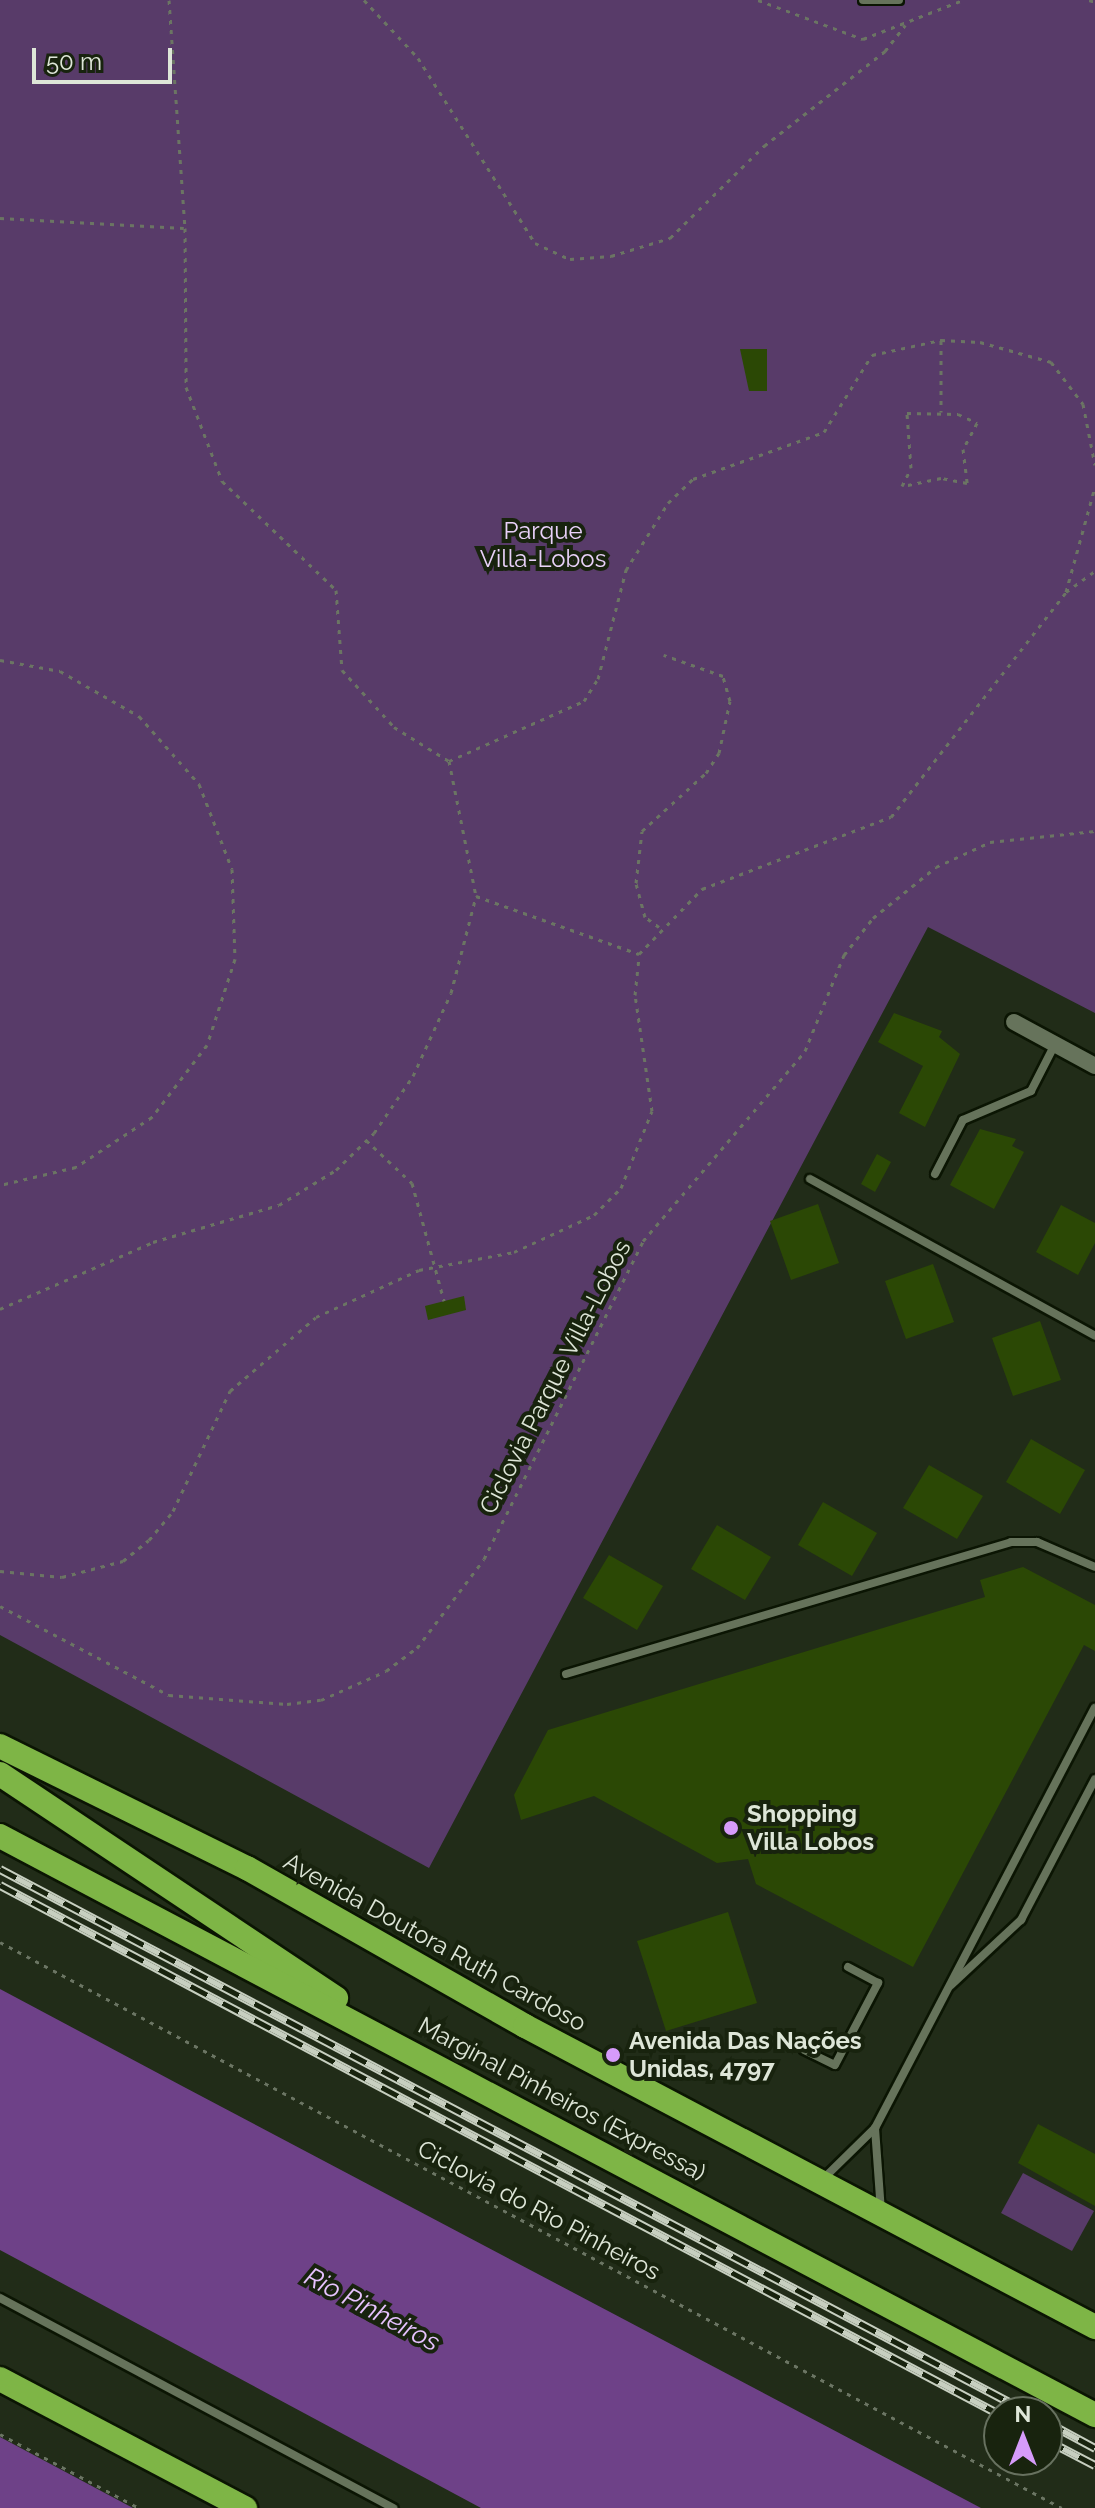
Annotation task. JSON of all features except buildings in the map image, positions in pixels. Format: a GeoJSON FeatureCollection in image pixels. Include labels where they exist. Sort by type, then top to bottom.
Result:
{"type":"FeatureCollection","features":[{"type":"Feature","properties":{"kind":"highway","name":"Avenida Doutora Ruth Cardoso"},"geometry":{"type":"LineString","coordinates":[[0,1746],[247,1868],[819,2183],[1095,2327]]}},
{"type":"Feature","properties":{"kind":"highway"},"geometry":{"type":"LineString","coordinates":[[0,1774],[409,2051]]}},
{"type":"Feature","properties":{"kind":"highway","name":"Marginal Pinheiros (Expressa)"},"geometry":{"type":"LineString","coordinates":[[0,1836],[1095,2415]]}},
{"type":"Feature","properties":{"kind":"highway"},"geometry":{"type":"LineString","coordinates":[[0,2379],[245,2508]]}},
{"type":"Feature","properties":{"kind":"street"},"geometry":{"type":"LineString","coordinates":[[1014,1022],[1095,1066]]}},
{"type":"Feature","properties":{"kind":"lane"},"geometry":{"type":"LineString","coordinates":[[863,0],[899,0]]}},
{"type":"Feature","properties":{"kind":"lane"},"geometry":{"type":"LineString","coordinates":[[935,1174],[963,1120],[1031,1091],[1055,1044]]}},
{"type":"Feature","properties":{"kind":"lane"},"geometry":{"type":"LineString","coordinates":[[810,1179],[1095,1336]]}},
{"type":"Feature","properties":{"kind":"lane"},"geometry":{"type":"LineString","coordinates":[[566,1674],[1011,1542],[1037,1542],[1095,1567]]}},
{"type":"Feature","properties":{"kind":"lane"},"geometry":{"type":"LineString","coordinates":[[819,2183],[875,2128],[1095,1708]]}},
{"type":"Feature","properties":{"kind":"lane"},"geometry":{"type":"LineString","coordinates":[[947,1988],[1021,1920],[1095,1779]]}},
{"type":"Feature","properties":{"kind":"lane"},"geometry":{"type":"LineString","coordinates":[[804,2050],[835,2065],[878,1983],[848,1967]]}},
{"type":"Feature","properties":{"kind":"lane"},"geometry":{"type":"LineString","coordinates":[[875,2128],[881,2215]]}},
{"type":"Feature","properties":{"kind":"lane"},"geometry":{"type":"LineString","coordinates":[[0,2298],[393,2508]]}},
{"type":"Feature","properties":{"kind":"path"},"geometry":{"type":"LineString","coordinates":[[0,1309],[139,1248],[279,1205],[336,1170],[366,1140],[413,1076],[451,993],[476,896],[449,761],[394,727],[342,670],[336,590],[222,481],[186,387],[185,228],[169,0]]}},
{"type":"Feature","properties":{"kind":"path"},"geometry":{"type":"LineString","coordinates":[[364,0],[418,58],[535,243],[570,259],[611,256],[670,238],[764,146],[885,51],[905,25]]}},
{"type":"Feature","properties":{"kind":"path"},"geometry":{"type":"LineString","coordinates":[[758,0],[863,39],[963,0]]}},
{"type":"Feature","properties":{"kind":"path"},"geometry":{"type":"LineString","coordinates":[[1089,0],[1095,2]]}},
{"type":"Feature","properties":{"kind":"path"},"geometry":{"type":"LineString","coordinates":[[0,218],[185,228]]}},
{"type":"Feature","properties":{"kind":"path"},"geometry":{"type":"LineString","coordinates":[[449,761],[584,701],[598,679],[626,570],[645,532],[693,479],[824,432],[872,355],[941,340],[980,342],[1051,362],[1083,404],[1095,465]]}},
{"type":"Feature","properties":{"kind":"path"},"geometry":{"type":"LineString","coordinates":[[941,340],[941,414]]}},
{"type":"Feature","properties":{"kind":"path"},"geometry":{"type":"LineString","coordinates":[[907,413],[941,414],[977,423],[963,449],[967,483],[941,478],[908,490],[902,486],[911,468],[907,413]]}},
{"type":"Feature","properties":{"kind":"path"},"geometry":{"type":"LineString","coordinates":[[1066,592],[1095,487]]}},
{"type":"Feature","properties":{"kind":"path"},"geometry":{"type":"LineString","coordinates":[[0,1571],[62,1577],[123,1561],[173,1511],[214,1417],[264,1356],[357,1294],[435,1267],[553,1239],[621,1188],[652,1111],[635,995],[639,954],[659,927],[702,889],[891,817],[1066,592],[1095,571]]}},
{"type":"Feature","properties":{"kind":"path"},"geometry":{"type":"LineString","coordinates":[[659,927],[645,917],[636,883],[642,831],[706,773],[719,753],[730,701],[723,676],[664,655]]}},
{"type":"Feature","properties":{"kind":"path"},"geometry":{"type":"LineString","coordinates":[[0,660],[60,671],[139,716],[199,784],[232,869],[235,959],[207,1045],[152,1117],[76,1167],[0,1185]]}},
{"type":"Feature","properties":{"kind":"path","name":"Ciclovia Parque Villa-Lobos"},"geometry":{"type":"LineString","coordinates":[[0,1606],[169,1695],[287,1704],[321,1700],[386,1671],[417,1648],[484,1559],[643,1241],[805,1051],[844,955],[873,918],[936,867],[990,842],[1095,831]]}},
{"type":"Feature","properties":{"kind":"path"},"geometry":{"type":"LineString","coordinates":[[476,896],[639,954]]}},
{"type":"Feature","properties":{"kind":"path"},"geometry":{"type":"LineString","coordinates":[[366,1140],[412,1183],[444,1301]]}},
{"type":"Feature","properties":{"kind":"path","name":"Ciclovia do Rio Pinheiros"},"geometry":{"type":"LineString","coordinates":[[0,1942],[1062,2508]]}},
{"type":"Feature","properties":{"kind":"path"},"geometry":{"type":"LineString","coordinates":[[0,2434],[139,2508]]}},
{"type":"Feature","properties":{"kind":"green space","name":"Parque Villa-Lobos"},"geometry":{"type":"Polygon","coordinates":[[[0,0],[1095,0],[1095,1013],[928,927],[429,1868],[0,1635],[0,0]]]}},
{"type":"Feature","properties":{"kind":"green space"},"geometry":{"type":"Polygon","coordinates":[[[1023,2173],[1094,2211],[1072,2251],[1001,2213],[1023,2173]]]}},
{"type":"Feature","properties":{"kind":"water","name":"Rio Pinheiros"},"geometry":{"type":"Polygon","coordinates":[[[0,1989],[981,2508],[481,2508],[0,2250],[0,1989]]]}},
{"type":"Feature","properties":{"kind":"water"},"geometry":{"type":"Polygon","coordinates":[[[0,2437],[133,2508],[0,2508],[0,2437]]]}},
{"type":"Feature","properties":{"kind":"railway"},"geometry":{"type":"LineString","coordinates":[[0,1869],[998,2396]]}},
{"type":"Feature","properties":{"kind":"railway"},"geometry":{"type":"LineString","coordinates":[[0,1885],[983,2406]]}},
{"type":"Feature","properties":{"kind":"railway"},"geometry":{"type":"LineString","coordinates":[[1063,2431],[1095,2448]]}},
{"type":"Feature","properties":{"kind":"railway"},"geometry":{"type":"LineString","coordinates":[[1063,2448],[1095,2465]]}},
{"type":"Feature","properties":{"kind":"place","name":"Shopping Villa Lobos"},"geometry":{"type":"Point","coordinates":[731,1828]}},
{"type":"Feature","properties":{"kind":"place","name":"Avenida Das Nações Unidas, 4797"},"geometry":{"type":"Point","coordinates":[613,2055]}}]}
